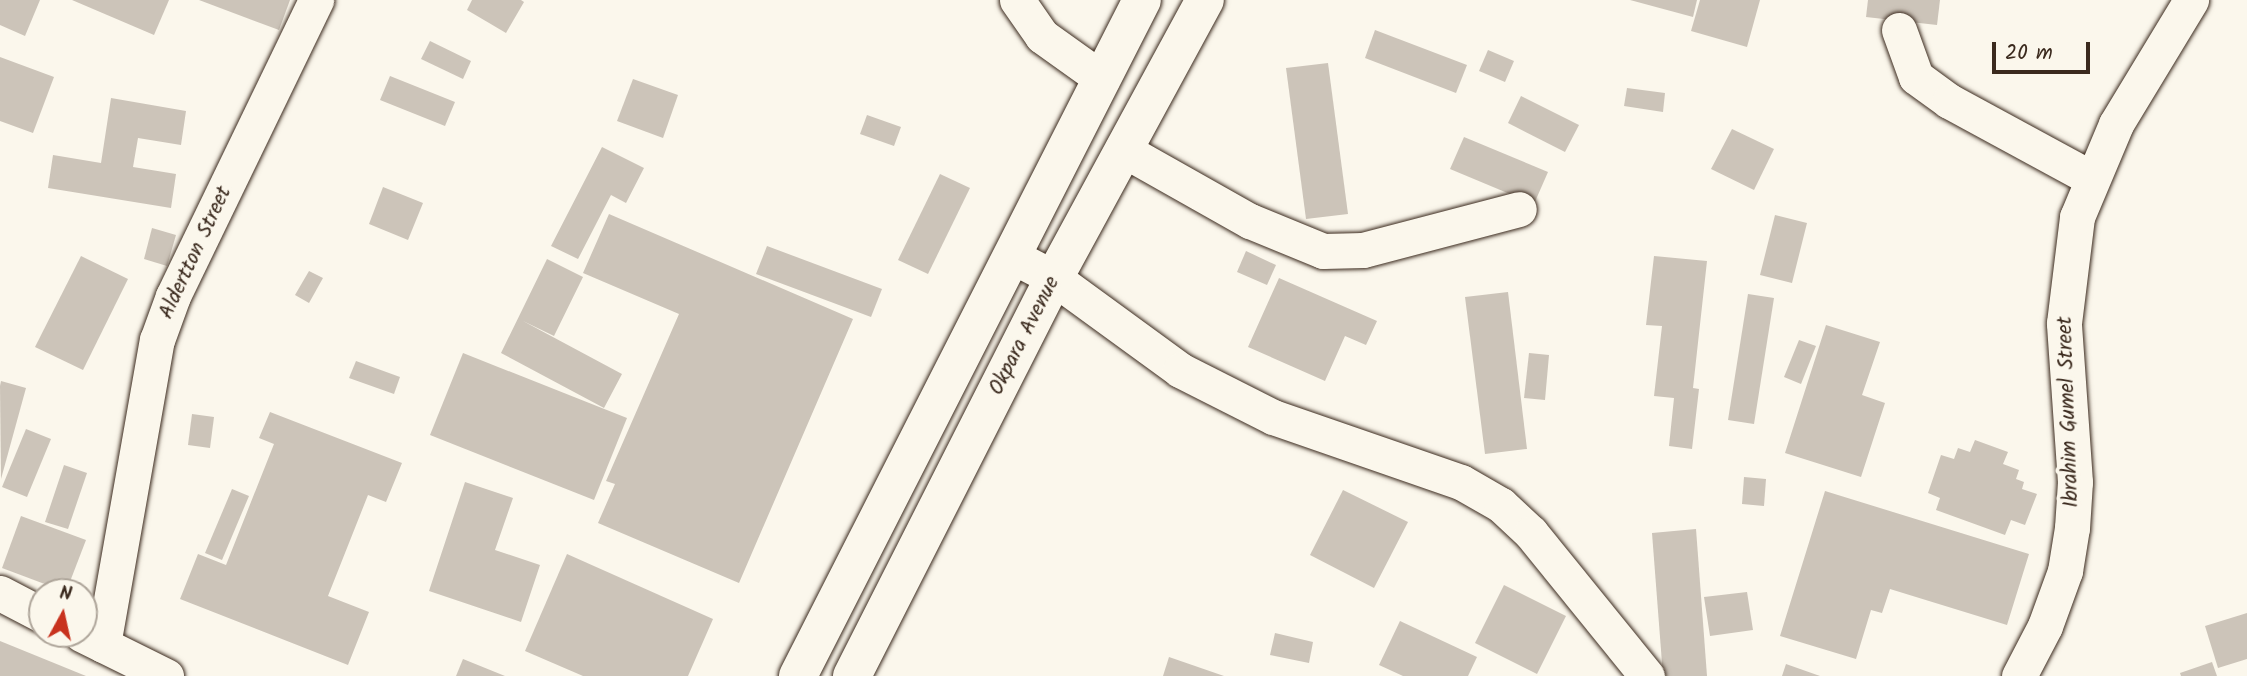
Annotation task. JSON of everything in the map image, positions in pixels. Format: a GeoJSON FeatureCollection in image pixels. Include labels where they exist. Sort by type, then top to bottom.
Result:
{"type":"FeatureCollection","features":[{"type":"Feature","properties":{"kind":"main road"},"geometry":{"type":"LineString","coordinates":[[798,676],[1142,0]]}},
{"type":"Feature","properties":{"kind":"main road","name":"Okpara Avenue"},"geometry":{"type":"LineString","coordinates":[[852,676],[1054,278],[1205,0]]}},
{"type":"Feature","properties":{"kind":"street","name":"Aldertton Street"},"geometry":{"type":"LineString","coordinates":[[98,612],[157,340],[173,296],[316,0]]}},
{"type":"Feature","properties":{"kind":"street"},"geometry":{"type":"LineString","coordinates":[[1017,0],[1042,36],[1102,79]]}},
{"type":"Feature","properties":{"kind":"street","name":"Ibrahim Gumel Street"},"geometry":{"type":"LineString","coordinates":[[2019,676],[2045,626],[2065,571],[2072,528],[2075,482],[2064,323],[2077,217],[2091,178],[2145,72],[2194,2]]}},
{"type":"Feature","properties":{"kind":"street"},"geometry":{"type":"LineString","coordinates":[[1899,30],[1916,76],[1949,102],[2091,178]]}},
{"type":"Feature","properties":{"kind":"street"},"geometry":{"type":"LineString","coordinates":[[1122,149],[1250,221],[1323,251],[1363,250],[1519,209]]}},
{"type":"Feature","properties":{"kind":"street"},"geometry":{"type":"LineString","coordinates":[[1012,256],[1054,278],[1180,370],[1261,411],[1362,451],[1461,482],[1501,505],[1531,533],[1647,676]]}},
{"type":"Feature","properties":{"kind":"street"},"geometry":{"type":"LineString","coordinates":[[0,593],[28,608]]}},
{"type":"Feature","properties":{"kind":"street"},"geometry":{"type":"LineString","coordinates":[[98,643],[161,675]]}},
{"type":"Feature","properties":{"kind":"building"},"geometry":{"type":"Polygon","coordinates":[[[0,0],[40,0],[25,36],[0,25],[0,0]]]}},
{"type":"Feature","properties":{"kind":"building"},"geometry":{"type":"Polygon","coordinates":[[[72,0],[169,0],[154,35],[72,0]]]}},
{"type":"Feature","properties":{"kind":"building"},"geometry":{"type":"Polygon","coordinates":[[[199,0],[290,0],[279,30],[199,0]]]}},
{"type":"Feature","properties":{"kind":"building"},"geometry":{"type":"Polygon","coordinates":[[[472,0],[524,2],[506,33],[467,10],[472,0]]]}},
{"type":"Feature","properties":{"kind":"building"},"geometry":{"type":"Polygon","coordinates":[[[1630,0],[1697,0],[1693,17],[1630,0]]]}},
{"type":"Feature","properties":{"kind":"building"},"geometry":{"type":"Polygon","coordinates":[[[1700,0],[1760,0],[1747,47],[1691,31],[1700,0]]]}},
{"type":"Feature","properties":{"kind":"building"},"geometry":{"type":"Polygon","coordinates":[[[1868,0],[1940,0],[1937,25],[1866,17],[1868,0]]]}},
{"type":"Feature","properties":{"kind":"building"},"geometry":{"type":"Polygon","coordinates":[[[1375,30],[1467,65],[1456,93],[1365,58],[1375,30]]]}},
{"type":"Feature","properties":{"kind":"building"},"geometry":{"type":"Polygon","coordinates":[[[430,41],[471,61],[463,79],[421,59],[430,41]]]}},
{"type":"Feature","properties":{"kind":"building"},"geometry":{"type":"Polygon","coordinates":[[[1488,50],[1514,61],[1505,82],[1479,71],[1488,50]]]}},
{"type":"Feature","properties":{"kind":"building"},"geometry":{"type":"Polygon","coordinates":[[[0,57],[54,77],[33,133],[0,121],[0,57]]]}},
{"type":"Feature","properties":{"kind":"building"},"geometry":{"type":"Polygon","coordinates":[[[1328,63],[1348,214],[1306,219],[1286,68],[1328,63]]]}},
{"type":"Feature","properties":{"kind":"building"},"geometry":{"type":"Polygon","coordinates":[[[390,76],[455,102],[445,126],[380,100],[390,76]]]}},
{"type":"Feature","properties":{"kind":"building"},"geometry":{"type":"Polygon","coordinates":[[[633,79],[678,95],[663,138],[617,121],[633,79]]]}},
{"type":"Feature","properties":{"kind":"building"},"geometry":{"type":"Polygon","coordinates":[[[1627,88],[1665,93],[1663,112],[1624,106],[1627,88]]]}},
{"type":"Feature","properties":{"kind":"building"},"geometry":{"type":"Polygon","coordinates":[[[1521,96],[1579,125],[1565,152],[1508,123],[1521,96]]]}},
{"type":"Feature","properties":{"kind":"building"},"geometry":{"type":"Polygon","coordinates":[[[111,98],[186,111],[181,145],[138,138],[133,167],[176,174],[171,208],[48,188],[53,155],[101,163],[111,98]]]}},
{"type":"Feature","properties":{"kind":"building"},"geometry":{"type":"Polygon","coordinates":[[[867,115],[901,127],[894,146],[860,134],[867,115]]]}},
{"type":"Feature","properties":{"kind":"building"},"geometry":{"type":"Polygon","coordinates":[[[1732,129],[1774,149],[1754,190],[1711,169],[1732,129]]]}},
{"type":"Feature","properties":{"kind":"building"},"geometry":{"type":"Polygon","coordinates":[[[1464,137],[1548,172],[1534,204],[1450,169],[1464,137]]]}},
{"type":"Feature","properties":{"kind":"building"},"geometry":{"type":"Polygon","coordinates":[[[602,147],[644,168],[626,203],[611,195],[578,259],[551,246],[602,147]]]}},
{"type":"Feature","properties":{"kind":"building"},"geometry":{"type":"Polygon","coordinates":[[[940,174],[970,188],[928,274],[898,260],[940,174]]]}},
{"type":"Feature","properties":{"kind":"building"},"geometry":{"type":"Polygon","coordinates":[[[383,187],[423,203],[408,240],[369,224],[383,187]]]}},
{"type":"Feature","properties":{"kind":"building"},"geometry":{"type":"Polygon","coordinates":[[[609,214],[853,319],[739,583],[598,523],[615,484],[606,481],[679,314],[583,273],[609,214]]]}},
{"type":"Feature","properties":{"kind":"building"},"geometry":{"type":"Polygon","coordinates":[[[1775,215],[1807,223],[1792,283],[1760,275],[1775,215]]]}},
{"type":"Feature","properties":{"kind":"building"},"geometry":{"type":"Polygon","coordinates":[[[152,228],[176,235],[167,266],[144,259],[152,228]]]}},
{"type":"Feature","properties":{"kind":"building"},"geometry":{"type":"Polygon","coordinates":[[[767,246],[882,289],[871,317],[756,274],[767,246]]]}},
{"type":"Feature","properties":{"kind":"building"},"geometry":{"type":"Polygon","coordinates":[[[1246,251],[1276,265],[1267,285],[1237,272],[1246,251]]]}},
{"type":"Feature","properties":{"kind":"building"},"geometry":{"type":"Polygon","coordinates":[[[81,256],[128,279],[83,370],[35,347],[81,256]]]}},
{"type":"Feature","properties":{"kind":"building"},"geometry":{"type":"Polygon","coordinates":[[[1654,256],[1707,261],[1693,388],[1699,389],[1692,449],[1669,446],[1674,398],[1654,396],[1662,326],[1646,325],[1654,256]]]}},
{"type":"Feature","properties":{"kind":"building"},"geometry":{"type":"Polygon","coordinates":[[[547,259],[583,277],[554,336],[523,321],[622,374],[604,408],[501,353],[547,259]]]}},
{"type":"Feature","properties":{"kind":"building"},"geometry":{"type":"Polygon","coordinates":[[[309,271],[323,278],[309,303],[295,295],[309,271]]]}},
{"type":"Feature","properties":{"kind":"building"},"geometry":{"type":"Polygon","coordinates":[[[1279,278],[1377,321],[1366,345],[1345,336],[1325,381],[1248,347],[1279,278]]]}},
{"type":"Feature","properties":{"kind":"building"},"geometry":{"type":"Polygon","coordinates":[[[1508,292],[1527,449],[1485,454],[1465,297],[1508,292]]]}},
{"type":"Feature","properties":{"kind":"building"},"geometry":{"type":"Polygon","coordinates":[[[1748,294],[1774,298],[1754,424],[1728,420],[1748,294]]]}},
{"type":"Feature","properties":{"kind":"building"},"geometry":{"type":"Polygon","coordinates":[[[1826,325],[1880,342],[1862,395],[1885,403],[1861,477],[1785,453],[1826,325]]]}},
{"type":"Feature","properties":{"kind":"building"},"geometry":{"type":"Polygon","coordinates":[[[1799,340],[1816,346],[1801,384],[1784,377],[1799,340]]]}},
{"type":"Feature","properties":{"kind":"building"},"geometry":{"type":"Polygon","coordinates":[[[463,353],[627,418],[594,500],[430,435],[463,353]]]}},
{"type":"Feature","properties":{"kind":"building"},"geometry":{"type":"Polygon","coordinates":[[[1529,353],[1549,355],[1545,400],[1524,398],[1529,353]]]}},
{"type":"Feature","properties":{"kind":"building"},"geometry":{"type":"Polygon","coordinates":[[[356,361],[400,377],[394,394],[349,378],[356,361]]]}},
{"type":"Feature","properties":{"kind":"building"},"geometry":{"type":"Polygon","coordinates":[[[1,381],[26,388],[1,479],[0,386],[1,381]]]}},
{"type":"Feature","properties":{"kind":"building"},"geometry":{"type":"Polygon","coordinates":[[[270,412],[402,463],[386,502],[368,495],[328,596],[369,612],[348,665],[180,599],[198,554],[226,565],[274,444],[259,438],[270,412]]]}},
{"type":"Feature","properties":{"kind":"building"},"geometry":{"type":"Polygon","coordinates":[[[192,414],[214,417],[210,448],[188,445],[192,414]]]}},
{"type":"Feature","properties":{"kind":"building"},"geometry":{"type":"Polygon","coordinates":[[[26,429],[51,439],[27,497],[2,487],[26,429]]]}},
{"type":"Feature","properties":{"kind":"building"},"geometry":{"type":"Polygon","coordinates":[[[1975,440],[2008,452],[2003,464],[2019,470],[2016,479],[2024,482],[2022,489],[2037,494],[2025,525],[2011,520],[2005,535],[1936,510],[1940,498],[1928,493],[1941,455],[1954,459],[1958,448],[1970,452],[1975,440]]]}},
{"type":"Feature","properties":{"kind":"building"},"geometry":{"type":"Polygon","coordinates":[[[64,465],[87,473],[68,529],[45,522],[64,465]]]}},
{"type":"Feature","properties":{"kind":"building"},"geometry":{"type":"Polygon","coordinates":[[[1744,477],[1766,479],[1764,506],[1742,504],[1744,477]]]}},
{"type":"Feature","properties":{"kind":"building"},"geometry":{"type":"Polygon","coordinates":[[[465,482],[513,498],[495,550],[540,565],[521,622],[429,591],[465,482]]]}},
{"type":"Feature","properties":{"kind":"building"},"geometry":{"type":"Polygon","coordinates":[[[232,489],[249,496],[222,560],[205,553],[232,489]]]}},
{"type":"Feature","properties":{"kind":"building"},"geometry":{"type":"Polygon","coordinates":[[[1343,490],[1408,522],[1374,588],[1310,555],[1343,490]]]}},
{"type":"Feature","properties":{"kind":"building"},"geometry":{"type":"Polygon","coordinates":[[[1825,491],[2029,554],[2007,625],[1890,589],[1882,613],[1871,610],[1856,659],[1780,636],[1825,491]]]}},
{"type":"Feature","properties":{"kind":"building"},"geometry":{"type":"Polygon","coordinates":[[[21,516],[86,540],[71,578],[29,578],[2,568],[21,516]]]}},
{"type":"Feature","properties":{"kind":"building"},"geometry":{"type":"Polygon","coordinates":[[[1696,529],[1707,676],[1663,676],[1652,533],[1696,529]]]}},
{"type":"Feature","properties":{"kind":"building"},"geometry":{"type":"Polygon","coordinates":[[[567,554],[713,619],[688,676],[583,676],[525,651],[567,554]]]}},
{"type":"Feature","properties":{"kind":"building"},"geometry":{"type":"Polygon","coordinates":[[[1504,585],[1566,616],[1537,674],[1475,643],[1504,585]]]}},
{"type":"Feature","properties":{"kind":"building"},"geometry":{"type":"Polygon","coordinates":[[[1747,592],[1753,630],[1710,636],[1704,597],[1747,592]]]}},
{"type":"Feature","properties":{"kind":"building"},"geometry":{"type":"Polygon","coordinates":[[[2247,613],[2247,659],[2218,668],[2205,626],[2247,613]]]}},
{"type":"Feature","properties":{"kind":"building"},"geometry":{"type":"Polygon","coordinates":[[[1400,621],[1477,657],[1468,676],[1403,676],[1379,665],[1400,621]]]}},
{"type":"Feature","properties":{"kind":"building"},"geometry":{"type":"Polygon","coordinates":[[[1275,633],[1313,642],[1309,663],[1270,655],[1275,633]]]}},
{"type":"Feature","properties":{"kind":"building"},"geometry":{"type":"Polygon","coordinates":[[[0,641],[86,676],[0,676],[0,641]]]}},
{"type":"Feature","properties":{"kind":"building"},"geometry":{"type":"Polygon","coordinates":[[[1169,657],[1224,676],[1163,676],[1169,657]]]}},
{"type":"Feature","properties":{"kind":"building"},"geometry":{"type":"Polygon","coordinates":[[[463,659],[505,676],[456,676],[463,659]]]}},
{"type":"Feature","properties":{"kind":"building"},"geometry":{"type":"Polygon","coordinates":[[[2212,662],[2217,676],[2181,676],[2180,673],[2212,662]]]}},
{"type":"Feature","properties":{"kind":"building"},"geometry":{"type":"Polygon","coordinates":[[[1786,664],[1820,676],[1782,676],[1786,664]]]}}]}
